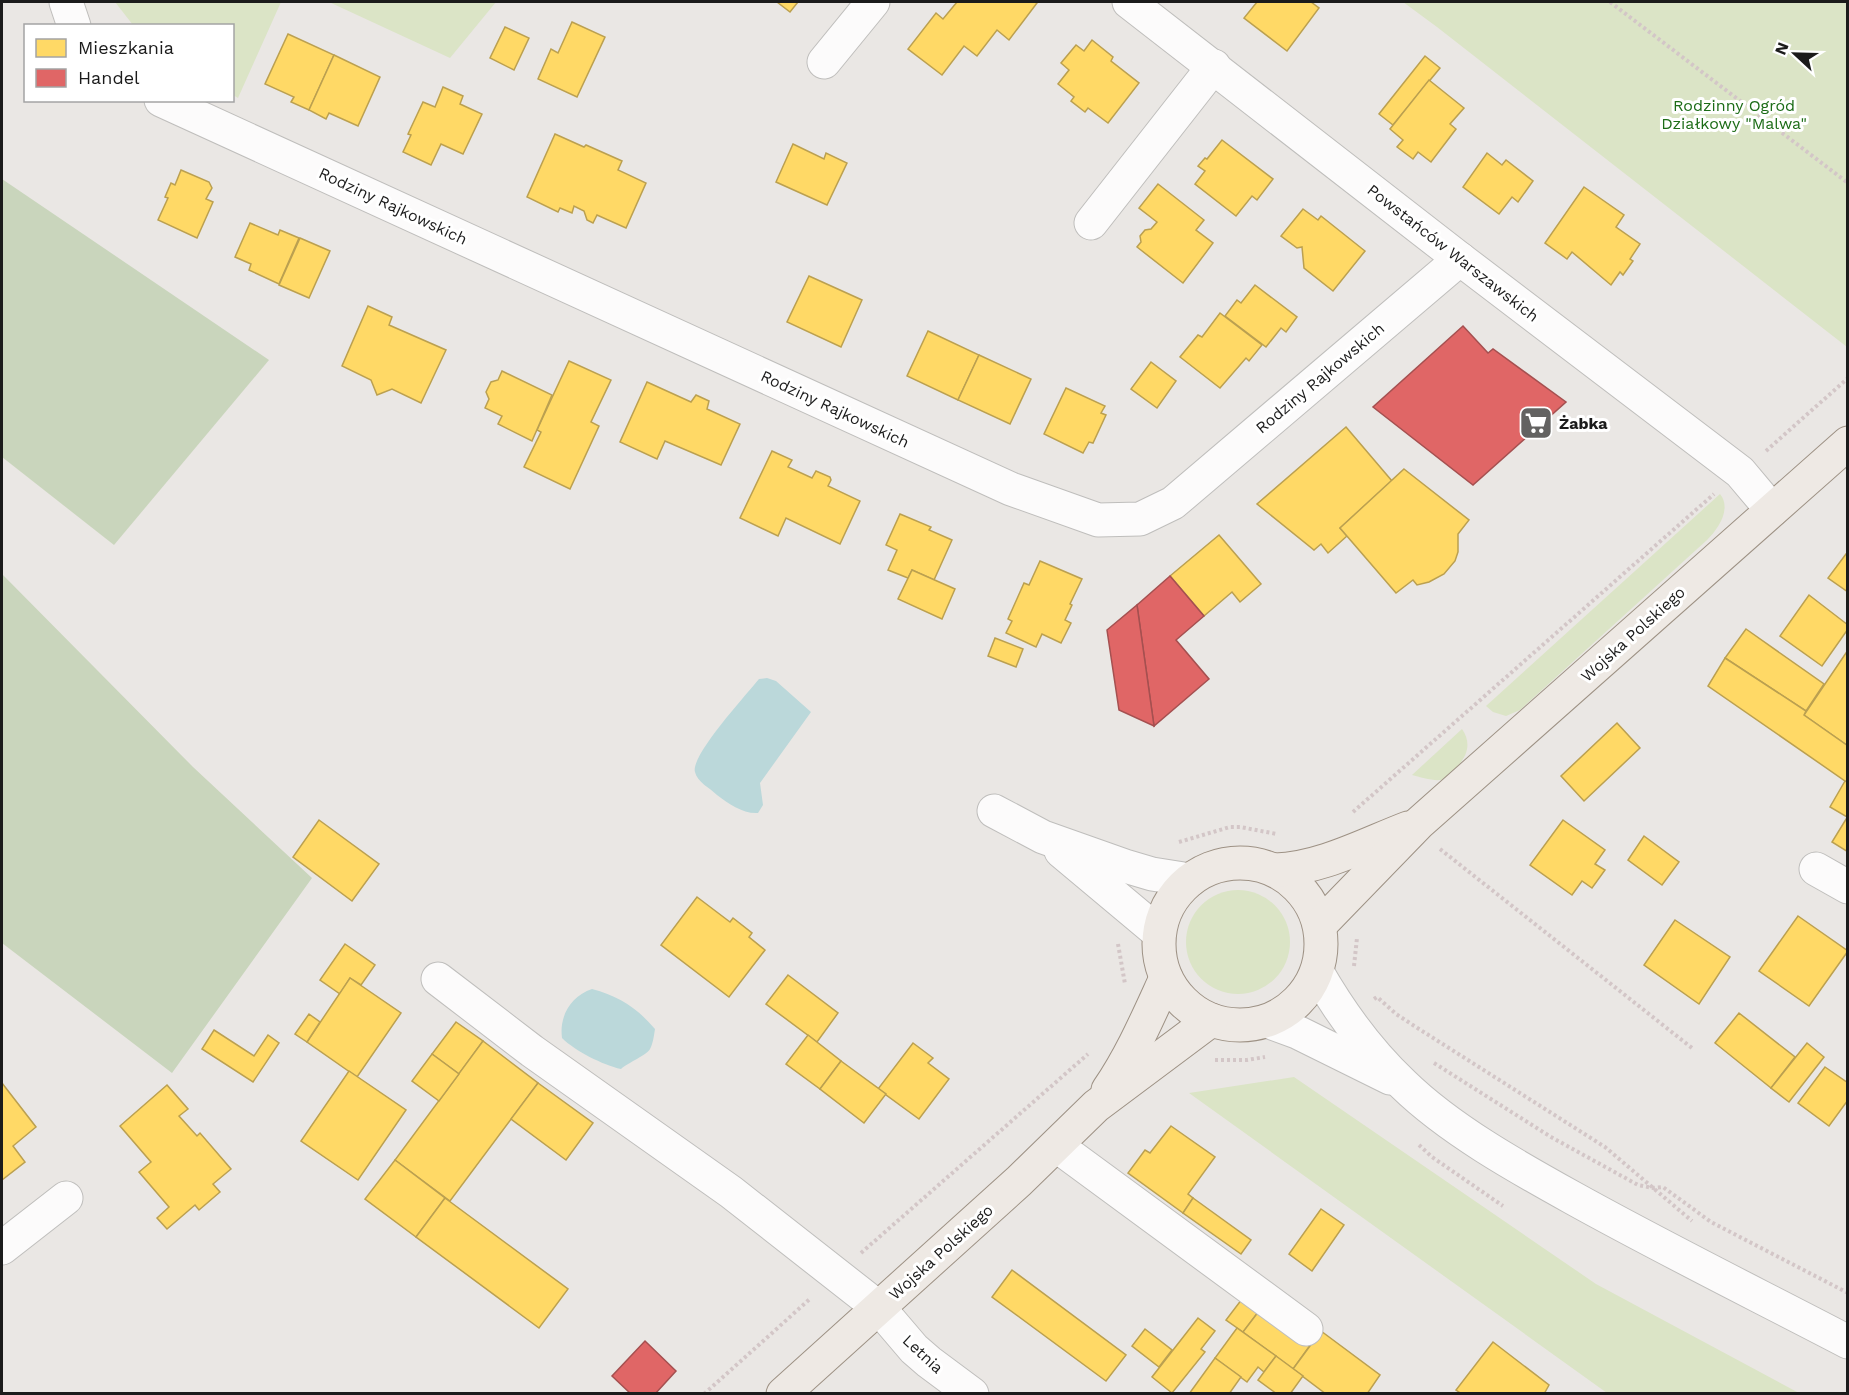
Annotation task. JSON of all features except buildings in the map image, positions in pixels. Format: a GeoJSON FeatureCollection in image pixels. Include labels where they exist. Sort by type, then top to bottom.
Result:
{"type":"FeatureCollection","features":[{"type":"Feature","properties":{"kind":"main road","name":"Wojska Polskiego"},"geometry":{"type":"LineString","coordinates":[[1320,925],[1418,824],[1848,443]]}},
{"type":"Feature","properties":{"kind":"main road","name":"Wojska Polskiego"},"geometry":{"type":"LineString","coordinates":[[1275,870],[1291,870],[1314,865],[1418,824]]}},
{"type":"Feature","properties":{"kind":"main road"},"geometry":{"type":"LineString","coordinates":[[1231,863],[1254,863],[1275,870],[1295,883],[1310,902],[1320,925],[1321,957],[1317,972],[1305,993],[1288,1010],[1267,1021],[1249,1025],[1230,1025],[1211,1020],[1192,1010],[1177,996],[1166,978],[1161,964],[1159,933],[1165,913],[1176,895],[1190,879],[1209,868],[1231,863]]}},
{"type":"Feature","properties":{"kind":"main road","name":"Wojska Polskiego"},"geometry":{"type":"LineString","coordinates":[[783,1394],[1057,1146],[1096,1106],[1123,1068],[1166,978]]}},
{"type":"Feature","properties":{"kind":"main road","name":"Wojska Polskiego"},"geometry":{"type":"LineString","coordinates":[[1096,1106],[1211,1020]]}},
{"type":"Feature","properties":{"kind":"street"},"geometry":{"type":"LineString","coordinates":[[66,2],[73,24]]}},
{"type":"Feature","properties":{"kind":"street"},"geometry":{"type":"LineString","coordinates":[[824,62],[873,2]]}},
{"type":"Feature","properties":{"kind":"street","name":"Powstańców Warszawskich"},"geometry":{"type":"LineString","coordinates":[[1129,2],[1460,259],[1740,472],[1772,510]]}},
{"type":"Feature","properties":{"kind":"street"},"geometry":{"type":"LineString","coordinates":[[1091,223],[1214,66]]}},
{"type":"Feature","properties":{"kind":"street","name":"Rodziny Rajkowskich"},"geometry":{"type":"LineString","coordinates":[[165,102],[1011,489],[1098,520],[1140,519],[1173,503],[1460,259]]}},
{"type":"Feature","properties":{"kind":"street"},"geometry":{"type":"LineString","coordinates":[[994,811],[1043,837],[1152,874],[1190,879]]}},
{"type":"Feature","properties":{"kind":"street"},"geometry":{"type":"LineString","coordinates":[[1043,837],[1159,933]]}},
{"type":"Feature","properties":{"kind":"street"},"geometry":{"type":"LineString","coordinates":[[1816,868],[1848,887]]}},
{"type":"Feature","properties":{"kind":"street"},"geometry":{"type":"LineString","coordinates":[[1317,972],[1359,1015],[1403,1084]]}},
{"type":"Feature","properties":{"kind":"street","name":"Letnia"},"geometry":{"type":"LineString","coordinates":[[438,979],[532,1051],[731,1192],[879,1308],[914,1349],[972,1394]]}},
{"type":"Feature","properties":{"kind":"street"},"geometry":{"type":"LineString","coordinates":[[1267,1021],[1297,1032],[1403,1084],[1455,1126],[1538,1178],[1600,1213],[1848,1342]]}},
{"type":"Feature","properties":{"kind":"street"},"geometry":{"type":"LineString","coordinates":[[1057,1146],[1306,1329]]}},
{"type":"Feature","properties":{"kind":"street"},"geometry":{"type":"LineString","coordinates":[[2,1248],[66,1198]]}},
{"type":"Feature","properties":{"kind":"path"},"geometry":{"type":"LineString","coordinates":[[1610,2],[1848,183]]}},
{"type":"Feature","properties":{"kind":"path"},"geometry":{"type":"LineString","coordinates":[[1351,813],[1702,503],[1848,378]]}},
{"type":"Feature","properties":{"kind":"path"},"geometry":{"type":"LineString","coordinates":[[1418,824],[1438,848],[1692,1048]]}},
{"type":"Feature","properties":{"kind":"path"},"geometry":{"type":"LineString","coordinates":[[1173,845],[1230,827],[1287,836]]}},
{"type":"Feature","properties":{"kind":"path"},"geometry":{"type":"LineString","coordinates":[[1355,970],[1353,961],[1357,937]]}},
{"type":"Feature","properties":{"kind":"path"},"geometry":{"type":"LineString","coordinates":[[1115,939],[1119,946],[1125,987]]}},
{"type":"Feature","properties":{"kind":"path"},"geometry":{"type":"LineString","coordinates":[[1359,1015],[1377,997],[1396,1014],[1581,1131],[1625,1163],[1697,1225]]}},
{"type":"Feature","properties":{"kind":"path"},"geometry":{"type":"LineString","coordinates":[[704,1394],[1095,1049]]}},
{"type":"Feature","properties":{"kind":"path"},"geometry":{"type":"LineString","coordinates":[[1209,1060],[1247,1060],[1270,1056]]}},
{"type":"Feature","properties":{"kind":"path"},"geometry":{"type":"LineString","coordinates":[[1428,1059],[1551,1137],[1638,1185],[1663,1187],[1711,1222],[1848,1293]]}},
{"type":"Feature","properties":{"kind":"green space"},"geometry":{"type":"Polygon","coordinates":[[[115,2],[281,2],[238,98],[234,96],[234,24],[132,24],[115,2]]]}},
{"type":"Feature","properties":{"kind":"green space"},"geometry":{"type":"Polygon","coordinates":[[[329,2],[496,2],[450,58],[329,2]]]}},
{"type":"Feature","properties":{"kind":"green space","name":"Rodzinny Ogród Działkowy \"Malwa\""},"geometry":{"type":"Polygon","coordinates":[[[1403,2],[1847,2],[1847,347],[1437,27],[1403,2]]]}},
{"type":"Feature","properties":{"kind":"green space"},"geometry":{"type":"Polygon","coordinates":[[[2,179],[269,360],[114,545],[2,457],[2,179]]]}},
{"type":"Feature","properties":{"kind":"green space"},"geometry":{"type":"Polygon","coordinates":[[[1720,494],[1725,506],[1724,512],[1719,525],[1707,540],[1520,710],[1506,716],[1493,712],[1486,706],[1720,494]]]}},
{"type":"Feature","properties":{"kind":"green space"},"geometry":{"type":"Polygon","coordinates":[[[2,574],[193,767],[312,878],[172,1073],[2,943],[2,574]]]}},
{"type":"Feature","properties":{"kind":"green space"},"geometry":{"type":"Polygon","coordinates":[[[1462,729],[1467,741],[1466,752],[1461,762],[1450,774],[1441,780],[1412,775],[1462,729]]]}},
{"type":"Feature","properties":{"kind":"green space"},"geometry":{"type":"Polygon","coordinates":[[[1238,890],[1258,894],[1275,905],[1286,922],[1290,942],[1286,962],[1275,979],[1258,990],[1238,994],[1218,990],[1201,979],[1190,962],[1186,942],[1190,922],[1201,905],[1218,894],[1238,890]]]}},
{"type":"Feature","properties":{"kind":"green space"},"geometry":{"type":"Polygon","coordinates":[[[1294,1077],[1596,1284],[1799,1393],[1607,1393],[1189,1093],[1294,1077]]]}},
{"type":"Feature","properties":{"kind":"water"},"geometry":{"type":"Polygon","coordinates":[[[767,678],[776,681],[811,712],[760,783],[763,805],[758,813],[752,813],[731,805],[717,795],[698,779],[695,772],[701,753],[710,739],[759,679],[767,678]]]}},
{"type":"Feature","properties":{"kind":"water"},"geometry":{"type":"Polygon","coordinates":[[[592,989],[611,995],[627,1004],[655,1029],[652,1045],[648,1051],[621,1069],[590,1057],[562,1038],[562,1022],[568,1008],[578,997],[592,989]]]}},
{"type":"Feature","properties":{"kind":"place","name":"Żabka"},"geometry":{"type":"Point","coordinates":[1536,423]}}]}
